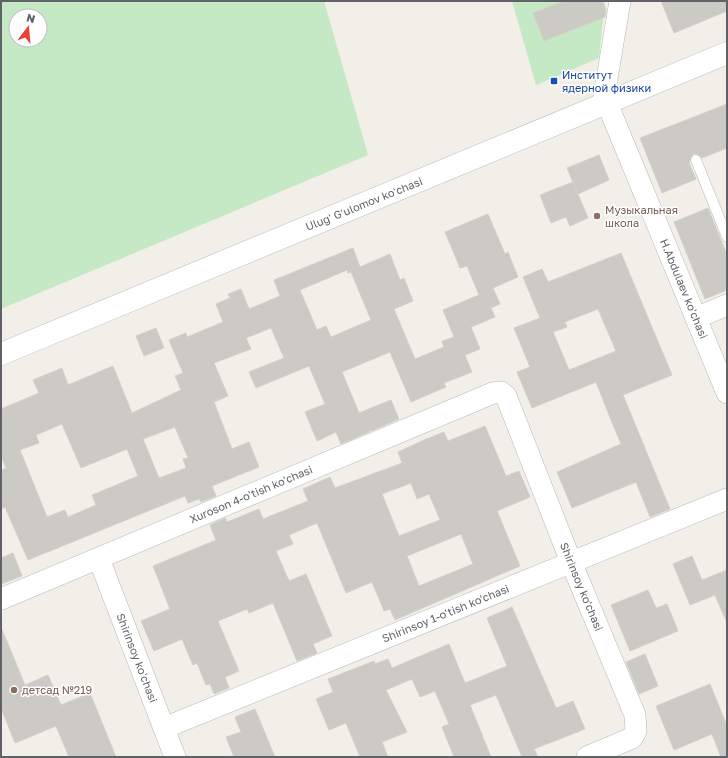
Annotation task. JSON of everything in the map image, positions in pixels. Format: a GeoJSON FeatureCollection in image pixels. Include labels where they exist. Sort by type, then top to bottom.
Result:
{"type":"FeatureCollection","features":[{"type":"Feature","properties":{"kind":"main road","name":"Ulugʻ Gʻulomov koʻchasi"},"geometry":{"type":"LineString","coordinates":[[1,354],[606,99],[727,44]]}},
{"type":"Feature","properties":{"kind":"main road","name":"Ulugʻ Gʻulomov koʻchasi"},"geometry":{"type":"LineString","coordinates":[[1,343],[606,99],[727,53]]}},
{"type":"Feature","properties":{"kind":"street"},"geometry":{"type":"LineString","coordinates":[[606,99],[620,1]]}},
{"type":"Feature","properties":{"kind":"street","name":"H.Abdulaev ko'chasi"},"geometry":{"type":"LineString","coordinates":[[606,99],[727,393]]}},
{"type":"Feature","properties":{"kind":"street"},"geometry":{"type":"LineString","coordinates":[[696,318],[727,305]]}},
{"type":"Feature","properties":{"kind":"street","name":"Xuroson 4-o'tish ko'chasi"},"geometry":{"type":"LineString","coordinates":[[1,599],[493,393],[501,392]]}},
{"type":"Feature","properties":{"kind":"street","name":"Shirinsoy ko'chasi"},"geometry":{"type":"LineString","coordinates":[[501,392],[506,396],[571,562],[635,715],[636,731],[632,738],[626,742],[587,757]]}},
{"type":"Feature","properties":{"kind":"street","name":"Shirinsoy 1-o'tish ko'chasi"},"geometry":{"type":"LineString","coordinates":[[164,728],[727,498]]}},
{"type":"Feature","properties":{"kind":"street","name":"Shirinsoy ko'chasi"},"geometry":{"type":"LineString","coordinates":[[98,559],[175,757]]}},
{"type":"Feature","properties":{"kind":"lane"},"geometry":{"type":"LineString","coordinates":[[696,160],[727,236]]}},
{"type":"Feature","properties":{"kind":"green space"},"geometry":{"type":"Polygon","coordinates":[[[1,1],[324,1],[368,155],[1,309],[1,1]]]}},
{"type":"Feature","properties":{"kind":"green space"},"geometry":{"type":"Polygon","coordinates":[[[512,1],[605,1],[599,58],[536,85],[512,1]]]}},
{"type":"Feature","properties":{"kind":"building"},"geometry":{"type":"Polygon","coordinates":[[[565,1],[603,1],[606,10],[605,17],[544,41],[533,13],[565,1]]]}},
{"type":"Feature","properties":{"kind":"building"},"geometry":{"type":"Polygon","coordinates":[[[661,1],[727,1],[727,11],[674,33],[661,1]]]}},
{"type":"Feature","properties":{"kind":"building"},"geometry":{"type":"Polygon","coordinates":[[[727,104],[727,148],[702,158],[697,154],[693,154],[689,163],[696,179],[662,193],[640,138],[727,104]]]}},
{"type":"Feature","properties":{"kind":"building"},"geometry":{"type":"Polygon","coordinates":[[[599,155],[609,180],[578,194],[567,168],[599,155]]]}},
{"type":"Feature","properties":{"kind":"building"},"geometry":{"type":"Polygon","coordinates":[[[573,182],[588,218],[570,226],[566,217],[551,223],[540,195],[573,182]]]}},
{"type":"Feature","properties":{"kind":"building"},"geometry":{"type":"Polygon","coordinates":[[[708,208],[727,255],[727,290],[705,299],[674,222],[708,208]]]}},
{"type":"Feature","properties":{"kind":"building"},"geometry":{"type":"Polygon","coordinates":[[[488,214],[505,254],[508,252],[518,277],[493,288],[500,304],[491,308],[495,317],[471,327],[480,349],[465,355],[472,372],[444,383],[446,387],[411,402],[390,352],[342,372],[359,413],[391,400],[399,419],[341,444],[336,432],[317,441],[305,412],[325,404],[309,366],[256,388],[249,372],[284,358],[271,328],[246,338],[251,349],[214,363],[228,396],[214,402],[232,449],[249,442],[259,467],[212,486],[216,496],[201,502],[199,499],[188,503],[185,496],[28,560],[5,507],[1,509],[1,471],[6,468],[1,456],[1,409],[39,393],[33,380],[62,368],[68,385],[113,366],[132,413],[181,390],[175,376],[183,373],[169,340],[186,333],[187,337],[223,322],[216,304],[230,298],[228,294],[241,289],[249,309],[280,296],[274,280],[353,248],[360,267],[390,254],[400,280],[404,278],[413,301],[394,309],[415,359],[444,347],[442,341],[454,337],[443,310],[479,295],[467,266],[460,268],[445,232],[488,214]],[[347,270],[300,290],[317,330],[326,326],[331,337],[371,320],[351,272],[348,273],[347,270]],[[62,424],[36,435],[39,443],[20,450],[47,517],[65,510],[68,517],[96,505],[92,495],[138,476],[127,449],[81,468],[62,424]],[[175,427],[143,439],[159,478],[186,468],[183,459],[188,458],[175,427]]]}},
{"type":"Feature","properties":{"kind":"building"},"geometry":{"type":"Polygon","coordinates":[[[621,253],[672,375],[623,395],[670,509],[650,517],[636,482],[572,508],[557,472],[621,444],[596,382],[532,408],[517,372],[530,367],[514,328],[540,318],[523,277],[542,269],[548,282],[621,253]],[[598,309],[565,322],[567,327],[553,332],[569,370],[616,351],[598,309]]]}},
{"type":"Feature","properties":{"kind":"building"},"geometry":{"type":"Polygon","coordinates":[[[156,328],[164,348],[144,356],[136,336],[156,328]]]}},
{"type":"Feature","properties":{"kind":"building"},"geometry":{"type":"Polygon","coordinates":[[[485,426],[506,476],[519,471],[530,497],[497,511],[520,566],[395,620],[390,609],[384,611],[372,582],[346,593],[317,523],[289,535],[293,544],[276,551],[289,581],[306,574],[332,636],[313,644],[317,653],[297,661],[273,603],[249,613],[247,609],[218,621],[239,671],[225,677],[229,688],[214,694],[210,684],[206,685],[197,663],[193,665],[182,639],[154,651],[141,621],[170,609],[153,566],[216,540],[210,525],[225,518],[227,522],[259,509],[263,519],[308,501],[303,489],[330,477],[335,488],[402,463],[398,452],[424,440],[444,432],[448,441],[485,426]],[[411,483],[382,494],[399,536],[440,520],[429,494],[417,499],[411,483]],[[461,534],[407,556],[419,586],[473,564],[461,534]]]}},
{"type":"Feature","properties":{"kind":"building"},"geometry":{"type":"Polygon","coordinates":[[[13,553],[22,576],[1,584],[1,558],[13,553]]]}},
{"type":"Feature","properties":{"kind":"building"},"geometry":{"type":"Polygon","coordinates":[[[692,556],[702,580],[727,570],[727,623],[715,595],[690,605],[673,564],[692,556]]]}},
{"type":"Feature","properties":{"kind":"building"},"geometry":{"type":"Polygon","coordinates":[[[648,590],[656,608],[667,604],[678,631],[630,651],[611,605],[648,590]]]}},
{"type":"Feature","properties":{"kind":"building"},"geometry":{"type":"Polygon","coordinates":[[[512,607],[556,708],[573,701],[585,729],[534,749],[538,757],[522,757],[496,695],[470,705],[491,757],[454,757],[442,727],[449,724],[435,691],[420,697],[412,679],[386,690],[407,732],[382,742],[388,757],[360,757],[346,723],[329,730],[316,699],[333,692],[328,679],[374,661],[375,664],[388,659],[392,668],[449,644],[465,683],[507,666],[487,618],[512,607]]]}},
{"type":"Feature","properties":{"kind":"building"},"geometry":{"type":"Polygon","coordinates":[[[1,627],[25,685],[48,675],[61,705],[90,693],[116,757],[69,757],[56,726],[15,743],[1,708],[1,627]]]}},
{"type":"Feature","properties":{"kind":"building"},"geometry":{"type":"Polygon","coordinates":[[[645,654],[658,686],[639,694],[626,662],[645,654]]]}},
{"type":"Feature","properties":{"kind":"building"},"geometry":{"type":"Polygon","coordinates":[[[710,684],[727,726],[727,757],[721,757],[712,734],[674,750],[656,706],[710,684]]]}},
{"type":"Feature","properties":{"kind":"building"},"geometry":{"type":"Polygon","coordinates":[[[255,709],[275,757],[234,757],[226,737],[241,732],[235,717],[255,709]]]}},
{"type":"Feature","properties":{"kind":"place","name":"Институт ядерной физики"},"geometry":{"type":"Point","coordinates":[554,81]}},
{"type":"Feature","properties":{"kind":"place","name":"Музыкальная школа"},"geometry":{"type":"Point","coordinates":[597,216]}},
{"type":"Feature","properties":{"kind":"place","name":"детсад №219"},"geometry":{"type":"Point","coordinates":[14,690]}}]}
